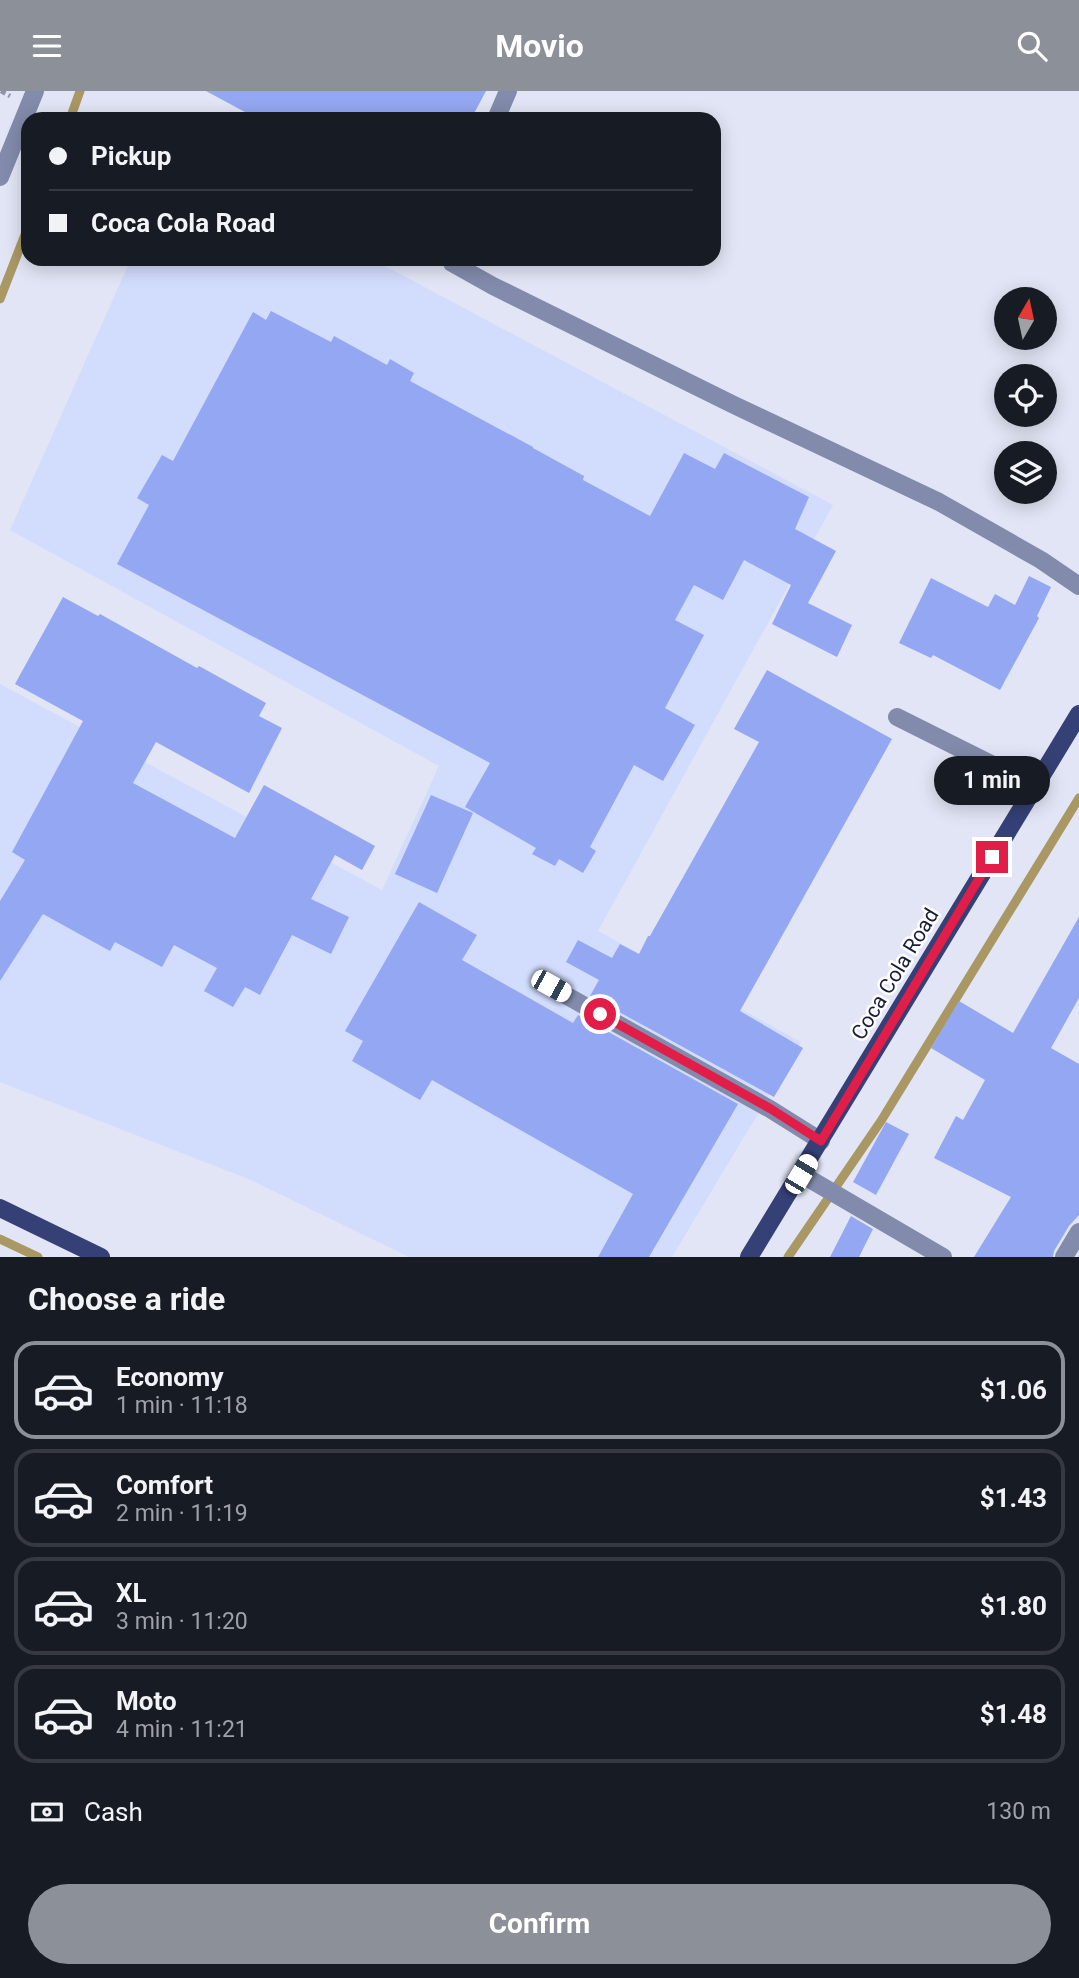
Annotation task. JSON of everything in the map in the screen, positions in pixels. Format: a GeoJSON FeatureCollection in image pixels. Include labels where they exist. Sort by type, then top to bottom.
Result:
{"type":"FeatureCollection","features":[{"type":"Feature","properties":{"kind":"main road","name":"Coca Cola Road"},"geometry":{"type":"LineString","coordinates":[[749,1257],[1079,714]]}},
{"type":"Feature","properties":{"kind":"main road"},"geometry":{"type":"LineString","coordinates":[[0,1208],[101,1257]]}},
{"type":"Feature","properties":{"kind":"street"},"geometry":{"type":"LineString","coordinates":[[26,112],[35,91]]}},
{"type":"Feature","properties":{"kind":"street"},"geometry":{"type":"LineString","coordinates":[[499,112],[508,91]]}},
{"type":"Feature","properties":{"kind":"street"},"geometry":{"type":"LineString","coordinates":[[0,177],[21,125]]}},
{"type":"Feature","properties":{"kind":"street"},"geometry":{"type":"LineString","coordinates":[[458,266],[493,286],[734,405],[939,502],[1041,560],[1079,586]]}},
{"type":"Feature","properties":{"kind":"street"},"geometry":{"type":"LineString","coordinates":[[897,717],[1035,786]]}},
{"type":"Feature","properties":{"kind":"street"},"geometry":{"type":"LineString","coordinates":[[551,986],[771,1109],[821,1141]]}},
{"type":"Feature","properties":{"kind":"street"},"geometry":{"type":"LineString","coordinates":[[801,1174],[943,1257]]}},
{"type":"Feature","properties":{"kind":"street"},"geometry":{"type":"LineString","coordinates":[[1064,1257],[1079,1232]]}},
{"type":"Feature","properties":{"kind":"shaded area"},"geometry":{"type":"Polygon","coordinates":[[[128,266],[385,266],[833,505],[598,931],[801,1042],[672,1257],[409,1257],[251,1180],[0,1082],[0,684],[382,890],[439,766],[10,530],[128,266]]]}},
{"type":"Feature","properties":{"kind":"building"},"geometry":{"type":"Polygon","coordinates":[[[206,91],[486,91],[475,112],[245,112],[206,91]]]}},
{"type":"Feature","properties":{"kind":"building"},"geometry":{"type":"Polygon","coordinates":[[[271,311],[331,342],[334,336],[387,365],[390,359],[414,373],[410,381],[533,447],[584,476],[583,480],[650,516],[684,453],[715,469],[724,453],[809,497],[795,529],[836,551],[808,603],[852,625],[837,657],[772,624],[791,585],[744,560],[723,600],[694,585],[675,620],[704,635],[665,708],[695,725],[663,781],[634,765],[590,847],[596,851],[583,873],[559,859],[555,866],[532,854],[536,848],[465,807],[490,763],[117,564],[149,505],[137,498],[162,455],[173,461],[253,312],[266,320],[271,311]]]}},
{"type":"Feature","properties":{"kind":"building"},"geometry":{"type":"Polygon","coordinates":[[[1029,576],[1051,587],[1037,616],[1039,618],[1000,690],[933,655],[931,658],[899,643],[931,578],[988,607],[995,594],[1015,605],[1029,576]]]}},
{"type":"Feature","properties":{"kind":"building"},"geometry":{"type":"Polygon","coordinates":[[[63,597],[266,703],[259,716],[282,728],[249,793],[156,742],[133,783],[235,838],[264,785],[375,846],[362,870],[335,855],[311,899],[349,917],[331,954],[292,935],[260,995],[245,987],[233,1007],[204,991],[217,968],[174,945],[162,967],[115,942],[110,951],[43,914],[0,981],[0,901],[25,860],[12,852],[83,721],[15,684],[63,597]]]}},
{"type":"Feature","properties":{"kind":"building"},"geometry":{"type":"Polygon","coordinates":[[[767,670],[892,739],[740,1011],[803,1048],[774,1097],[590,996],[599,980],[566,962],[578,940],[612,958],[620,944],[639,954],[759,742],[734,729],[767,670]]]}},
{"type":"Feature","properties":{"kind":"building"},"geometry":{"type":"Polygon","coordinates":[[[431,795],[473,813],[437,893],[395,874],[431,795]]]}},
{"type":"Feature","properties":{"kind":"building"},"geometry":{"type":"Polygon","coordinates":[[[419,902],[477,935],[462,960],[573,1023],[578,1015],[738,1104],[649,1257],[598,1257],[633,1194],[432,1080],[420,1100],[352,1061],[363,1041],[345,1031],[419,902]]]}},
{"type":"Feature","properties":{"kind":"building"},"geometry":{"type":"Polygon","coordinates":[[[1079,917],[1079,998],[1051,1048],[1079,1064],[1079,1215],[1069,1226],[1053,1257],[974,1257],[1011,1197],[934,1158],[956,1116],[963,1120],[985,1080],[931,1048],[959,1001],[1013,1033],[1079,917]]]}},
{"type":"Feature","properties":{"kind":"building"},"geometry":{"type":"Polygon","coordinates":[[[886,1122],[909,1134],[876,1195],[853,1182],[886,1122]]]}},
{"type":"Feature","properties":{"kind":"building"},"geometry":{"type":"Polygon","coordinates":[[[851,1216],[873,1229],[859,1257],[830,1257],[851,1216]]]}},
{"type":"Feature","properties":{"kind":"waterway"},"geometry":{"type":"LineString","coordinates":[[72,112],[80,91]]}},
{"type":"Feature","properties":{"kind":"waterway"},"geometry":{"type":"LineString","coordinates":[[0,299],[21,245]]}},
{"type":"Feature","properties":{"kind":"waterway"},"geometry":{"type":"LineString","coordinates":[[788,1257],[881,1121],[1079,798]]}},
{"type":"Feature","properties":{"kind":"waterway"},"geometry":{"type":"LineString","coordinates":[[0,1239],[38,1257]]}},
{"type":"Feature","properties":{"kind":"route"},"geometry":{"type":"LineString","coordinates":[[600,1014],[771,1109],[821,1141],[992,857]]}}]}
